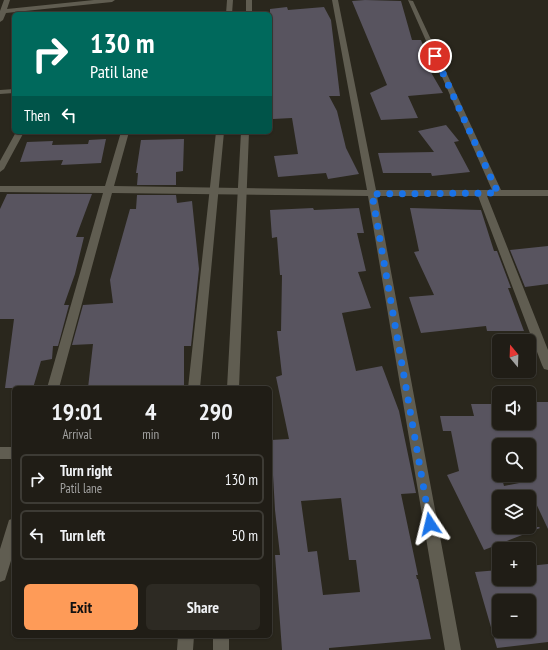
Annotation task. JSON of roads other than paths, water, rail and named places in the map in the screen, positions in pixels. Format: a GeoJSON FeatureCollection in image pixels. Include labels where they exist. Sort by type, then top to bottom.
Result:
{"type":"FeatureCollection","features":[{"type":"Feature","properties":{"kind":"street"},"geometry":{"type":"LineString","coordinates":[[0,20],[7,0]]}},
{"type":"Feature","properties":{"kind":"street"},"geometry":{"type":"LineString","coordinates":[[3,11],[112,0]]}},
{"type":"Feature","properties":{"kind":"street"},"geometry":{"type":"LineString","coordinates":[[229,12],[230,0]]}},
{"type":"Feature","properties":{"kind":"street"},"geometry":{"type":"LineString","coordinates":[[249,0],[249,12]]}},
{"type":"Feature","properties":{"kind":"street"},"geometry":{"type":"LineString","coordinates":[[335,0],[372,194],[453,650]]}},
{"type":"Feature","properties":{"kind":"street"},"geometry":{"type":"LineString","coordinates":[[410,1],[498,193]]}},
{"type":"Feature","properties":{"kind":"street"},"geometry":{"type":"LineString","coordinates":[[0,92],[12,91]]}},
{"type":"Feature","properties":{"kind":"street"},"geometry":{"type":"LineString","coordinates":[[0,169],[19,134]]}},
{"type":"Feature","properties":{"kind":"street"},"geometry":{"type":"LineString","coordinates":[[54,386],[124,134]]}},
{"type":"Feature","properties":{"kind":"street"},"geometry":{"type":"LineString","coordinates":[[194,386],[220,134]]}},
{"type":"Feature","properties":{"kind":"street"},"geometry":{"type":"LineString","coordinates":[[232,386],[245,134]]}},
{"type":"Feature","properties":{"kind":"street"},"geometry":{"type":"LineString","coordinates":[[0,189],[214,190],[372,194],[548,193]]}},
{"type":"Feature","properties":{"kind":"street"},"geometry":{"type":"LineString","coordinates":[[481,194],[548,365]]}},
{"type":"Feature","properties":{"kind":"street"},"geometry":{"type":"LineString","coordinates":[[0,453],[12,453]]}},
{"type":"Feature","properties":{"kind":"street"},"geometry":{"type":"LineString","coordinates":[[0,575],[12,532]]}},
{"type":"Feature","properties":{"kind":"street"},"geometry":{"type":"LineString","coordinates":[[185,650],[186,638]]}},
{"type":"Feature","properties":{"kind":"street"},"geometry":{"type":"LineString","coordinates":[[221,638],[221,650]]}}]}
